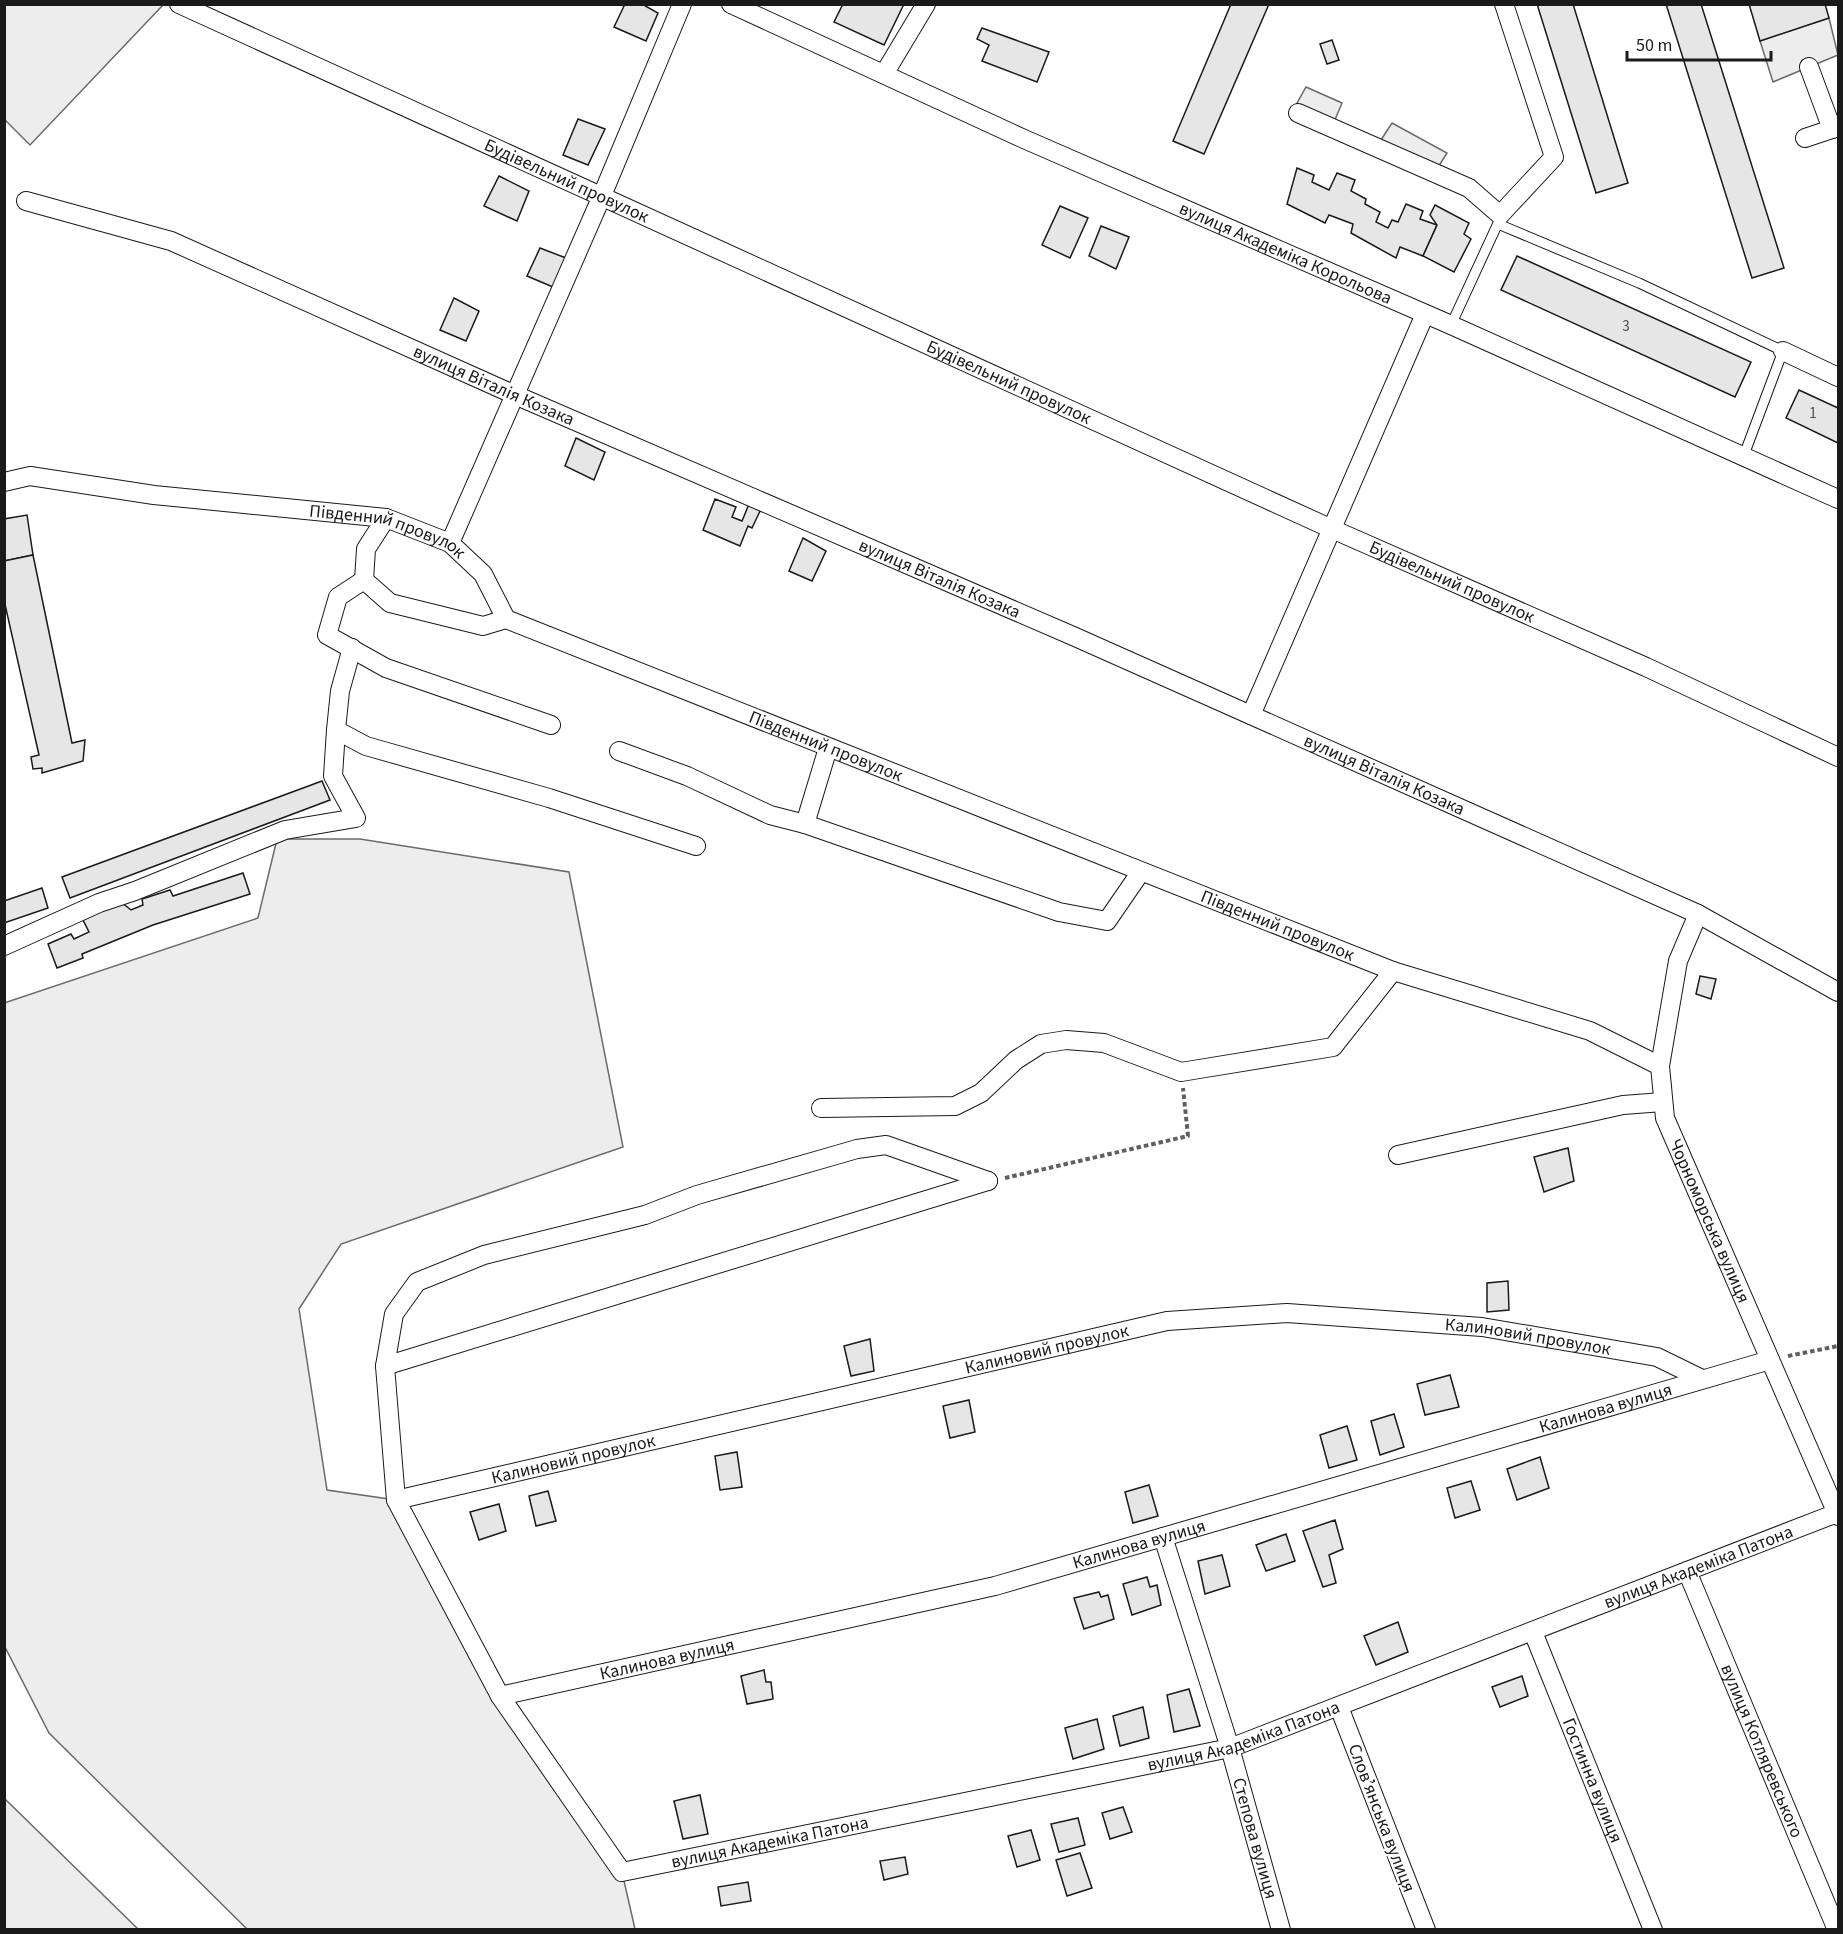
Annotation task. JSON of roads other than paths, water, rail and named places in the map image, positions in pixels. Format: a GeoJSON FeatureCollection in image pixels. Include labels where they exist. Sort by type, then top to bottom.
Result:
{"type":"FeatureCollection","features":[{"type":"Feature","properties":{"kind":"street","name":"Будівельний провулок"},"geometry":{"type":"LineString","coordinates":[[179,4],[601,198],[1332,529],[1646,667],[1839,757]]}},
{"type":"Feature","properties":{"kind":"street"},"geometry":{"type":"LineString","coordinates":[[450,543],[601,198],[682,4]]}},
{"type":"Feature","properties":{"kind":"street","name":"вулиця Академіка Корольова"},"geometry":{"type":"LineString","coordinates":[[731,4],[763,11],[884,74],[1035,144],[1451,325],[1839,499]]}},
{"type":"Feature","properties":{"kind":"street"},"geometry":{"type":"LineString","coordinates":[[884,74],[926,4]]}},
{"type":"Feature","properties":{"kind":"street"},"geometry":{"type":"LineString","coordinates":[[1298,113],[1469,188],[1499,220],[1554,157],[1504,4]]}},
{"type":"Feature","properties":{"kind":"street"},"geometry":{"type":"LineString","coordinates":[[1804,138],[1835,128],[1809,68]]}},
{"type":"Feature","properties":{"kind":"street","name":"вулиця Віталія Козака"},"geometry":{"type":"LineString","coordinates":[[26,201],[171,241],[515,395],[1251,715],[1698,914],[1839,992]]}},
{"type":"Feature","properties":{"kind":"street"},"geometry":{"type":"LineString","coordinates":[[1251,715],[1425,314]]}},
{"type":"Feature","properties":{"kind":"street"},"geometry":{"type":"LineString","coordinates":[[1783,351],[1839,377]]}},
{"type":"Feature","properties":{"kind":"street","name":"Південний провулок"},"geometry":{"type":"LineString","coordinates":[[4,482],[30,476],[154,495],[386,518],[450,543],[483,574],[506,619],[1140,873],[1393,971],[1590,1031],[1660,1066]]}},
{"type":"Feature","properties":{"kind":"street"},"geometry":{"type":"LineString","coordinates":[[364,580],[366,549],[386,518]]}},
{"type":"Feature","properties":{"kind":"street"},"geometry":{"type":"LineString","coordinates":[[364,580],[390,603],[483,627],[506,619]]}},
{"type":"Feature","properties":{"kind":"street"},"geometry":{"type":"LineString","coordinates":[[364,580],[338,597],[327,635],[386,668],[551,725]]}},
{"type":"Feature","properties":{"kind":"street"},"geometry":{"type":"LineString","coordinates":[[4,946],[99,903],[285,831],[356,818],[333,776],[340,691],[352,648]]}},
{"type":"Feature","properties":{"kind":"street"},"geometry":{"type":"LineString","coordinates":[[336,730],[366,746],[549,798],[696,846]]}},
{"type":"Feature","properties":{"kind":"street"},"geometry":{"type":"LineString","coordinates":[[805,824],[828,748]]}},
{"type":"Feature","properties":{"kind":"street"},"geometry":{"type":"LineString","coordinates":[[619,751],[687,776],[770,815],[805,824],[1059,912],[1107,921],[1140,873]]}},
{"type":"Feature","properties":{"kind":"street","name":"Чорноморська вулиця"},"geometry":{"type":"LineString","coordinates":[[1698,914],[1678,961],[1660,1066],[1665,1119],[1838,1514]]}},
{"type":"Feature","properties":{"kind":"street"},"geometry":{"type":"LineString","coordinates":[[821,1108],[955,1106],[981,1093],[1016,1060],[1041,1044],[1066,1040],[1104,1043],[1181,1072],[1333,1047],[1393,971]]}},
{"type":"Feature","properties":{"kind":"street"},"geometry":{"type":"LineString","coordinates":[[1398,1155],[1623,1105],[1663,1102]]}},
{"type":"Feature","properties":{"kind":"street"},"geometry":{"type":"LineString","coordinates":[[385,1366],[988,1181],[886,1145],[857,1149],[698,1195],[645,1215],[484,1255],[417,1282],[394,1314],[385,1366],[396,1500],[500,1696]]}},
{"type":"Feature","properties":{"kind":"street","name":"Калиновий провулок"},"geometry":{"type":"LineString","coordinates":[[396,1500],[1167,1321],[1287,1313],[1482,1327],[1656,1357],[1702,1379]]}},
{"type":"Feature","properties":{"kind":"street","name":"Калинова вулиця"},"geometry":{"type":"LineString","coordinates":[[500,1696],[995,1586],[1770,1360]]}},
{"type":"Feature","properties":{"kind":"street","name":"вулиця Академіка Патона"},"geometry":{"type":"LineString","coordinates":[[500,1696],[622,1872],[1230,1748],[1838,1514]]}},
{"type":"Feature","properties":{"kind":"street","name":"Степова вулиця"},"geometry":{"type":"LineString","coordinates":[[1163,1537],[1230,1748],[1281,1929]]}},
{"type":"Feature","properties":{"kind":"street","name":"вулиця Котляревського"},"geometry":{"type":"LineString","coordinates":[[1687,1571],[1837,1929]]}},
{"type":"Feature","properties":{"kind":"street","name":"Гостинна вулиця"},"geometry":{"type":"LineString","coordinates":[[1533,1632],[1653,1929]]}},
{"type":"Feature","properties":{"kind":"street","name":"Словʼянська вулиця"},"geometry":{"type":"LineString","coordinates":[[1339,1707],[1426,1929]]}},
{"type":"Feature","properties":{"kind":"lane"},"geometry":{"type":"LineString","coordinates":[[1451,325],[1499,220],[1639,282],[1783,351],[1744,456]]}}]}
